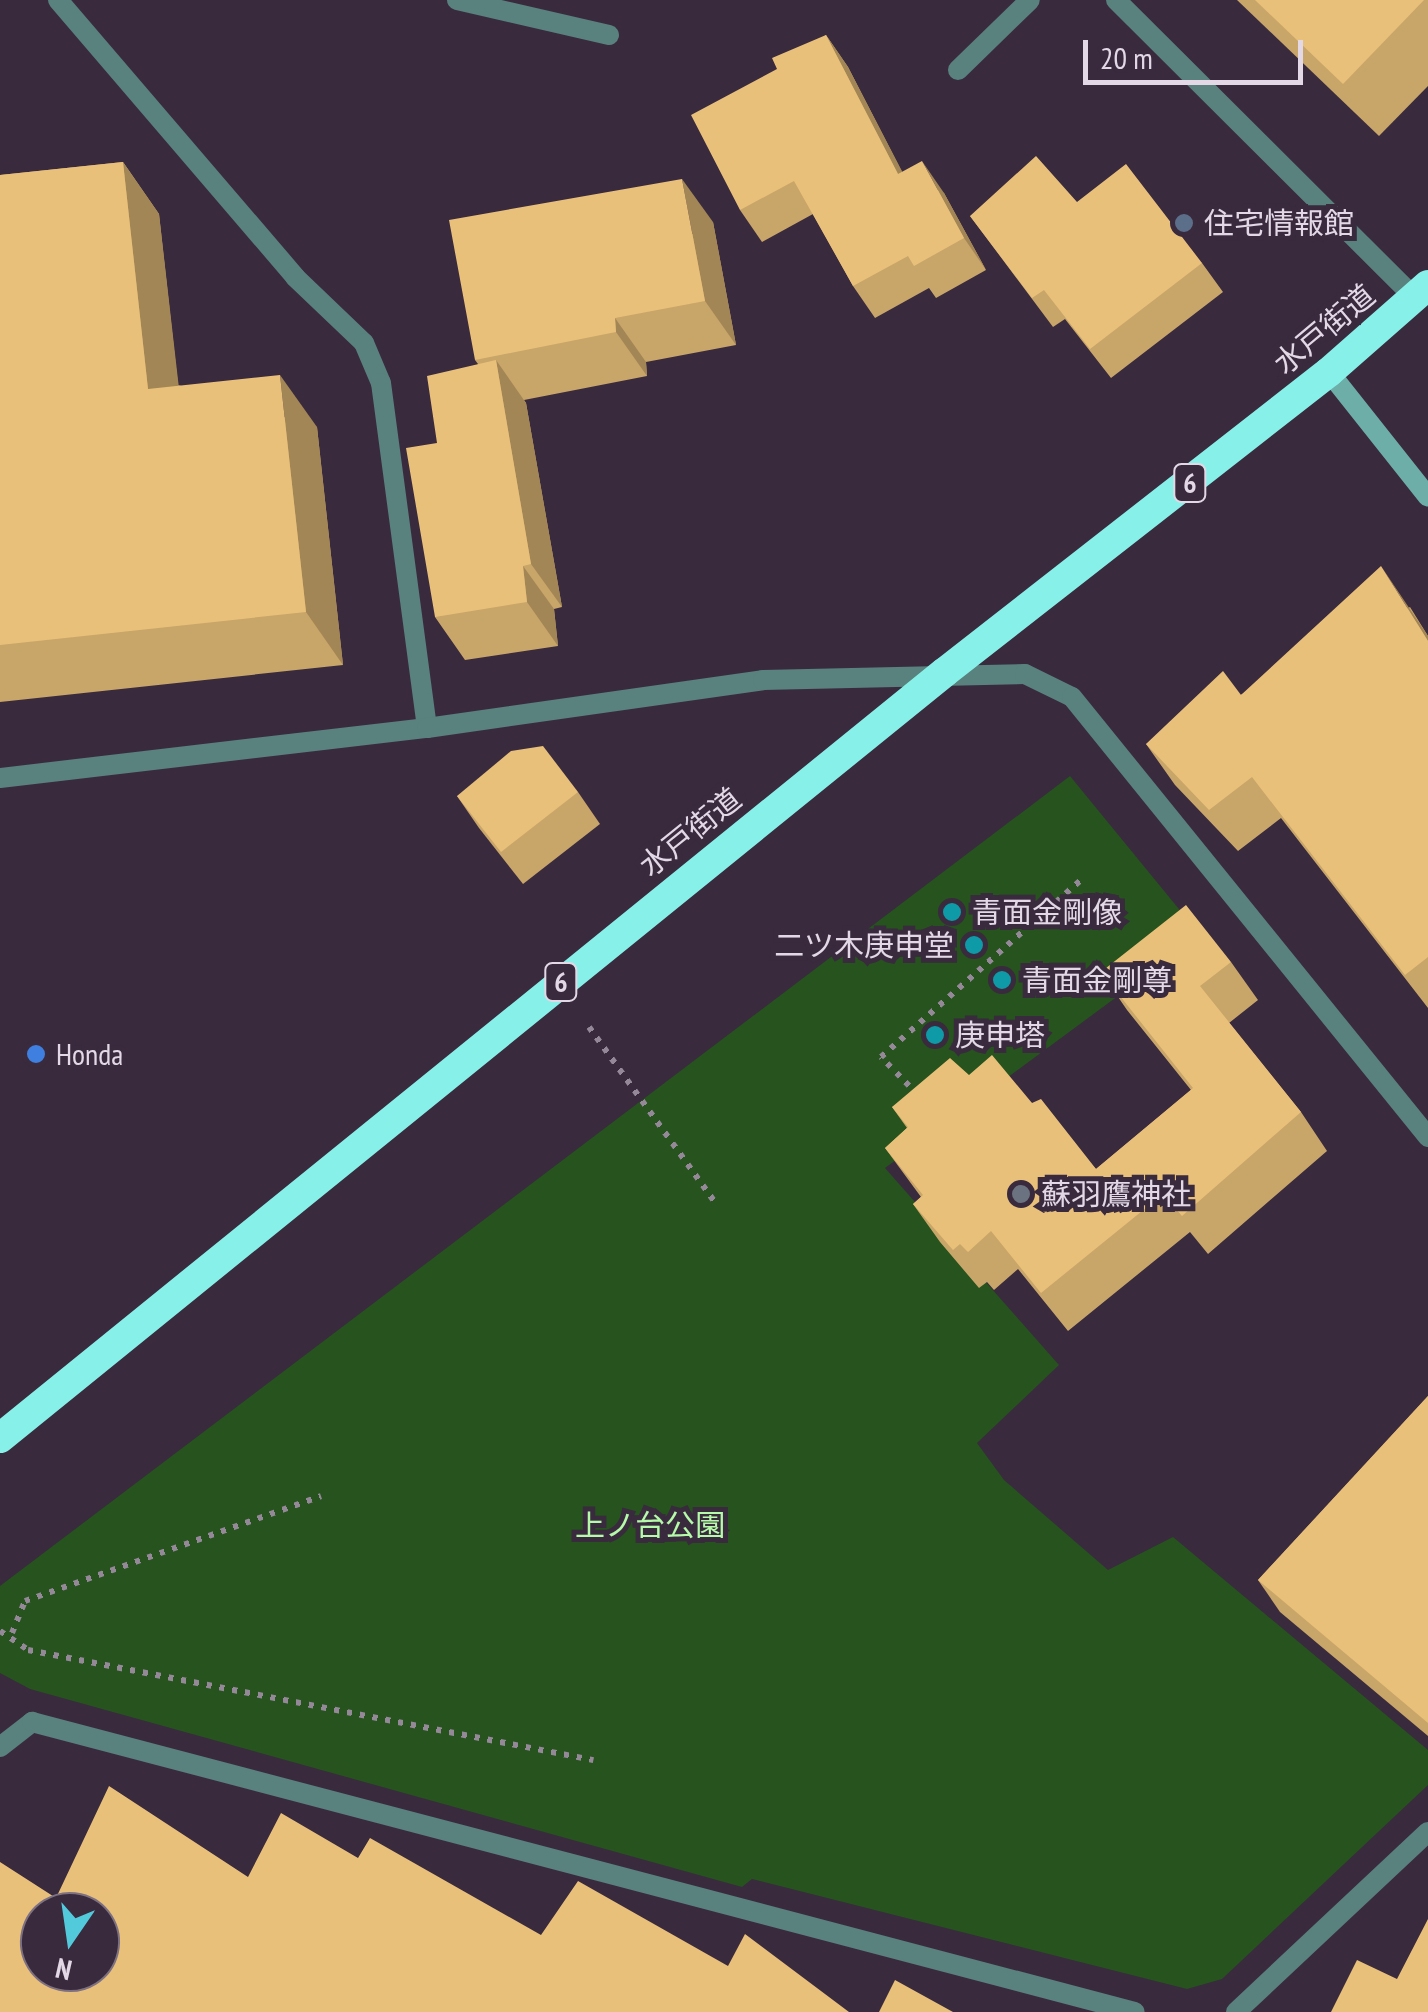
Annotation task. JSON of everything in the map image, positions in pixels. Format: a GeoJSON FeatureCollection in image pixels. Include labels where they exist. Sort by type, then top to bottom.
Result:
{"type":"FeatureCollection","features":[{"type":"Feature","properties":{"kind":"highway","name":"水戸街道"},"geometry":{"type":"LineString","coordinates":[[0,1438],[945,672],[1329,372],[1421,292]]}},
{"type":"Feature","properties":{"kind":"street"},"geometry":{"type":"LineString","coordinates":[[58,0],[295,277],[364,343],[381,383],[427,728]]}},
{"type":"Feature","properties":{"kind":"street"},"geometry":{"type":"LineString","coordinates":[[456,0],[609,35]]}},
{"type":"Feature","properties":{"kind":"street"},"geometry":{"type":"LineString","coordinates":[[958,70],[1030,0]]}},
{"type":"Feature","properties":{"kind":"street"},"geometry":{"type":"LineString","coordinates":[[1116,0],[1421,292]]}},
{"type":"Feature","properties":{"kind":"street"},"geometry":{"type":"LineString","coordinates":[[1329,372],[1428,497]]}},
{"type":"Feature","properties":{"kind":"street"},"geometry":{"type":"LineString","coordinates":[[0,778],[427,728],[763,680],[945,672],[1025,674],[1072,697],[1428,1138]]}},
{"type":"Feature","properties":{"kind":"street"},"geometry":{"type":"LineString","coordinates":[[0,1747],[32,1722],[1135,2012]]}},
{"type":"Feature","properties":{"kind":"street"},"geometry":{"type":"LineString","coordinates":[[1236,2012],[1428,1832]]}},
{"type":"Feature","properties":{"kind":"path"},"geometry":{"type":"LineString","coordinates":[[922,1100],[882,1056],[1083,878]]}},
{"type":"Feature","properties":{"kind":"path"},"geometry":{"type":"LineString","coordinates":[[557,986],[716,1204]]}},
{"type":"Feature","properties":{"kind":"path"},"geometry":{"type":"LineString","coordinates":[[12,1633],[25,1601],[320,1496]]}},
{"type":"Feature","properties":{"kind":"path"},"geometry":{"type":"LineString","coordinates":[[0,1631],[12,1633],[28,1650],[593,1760]]}},
{"type":"Feature","properties":{"kind":"green space","name":"上ノ台公園"},"geometry":{"type":"Polygon","coordinates":[[[1070,776],[1192,925],[1122,993],[885,1168],[1059,1365],[977,1443],[1004,1480],[1108,1570],[1173,1537],[1428,1750],[1428,1785],[1222,1979],[1187,1989],[752,1879],[742,1887],[30,1689],[0,1673],[0,1586],[1070,776]]]}},
{"type":"Feature","properties":{"kind":"building"},"geometry":{"type":"Polygon","coordinates":[[[1255,0],[1424,0],[1343,84],[1255,0]]]}},
{"type":"Feature","properties":{"kind":"building"},"geometry":{"type":"Polygon","coordinates":[[[826,35],[898,174],[922,161],[964,238],[914,266],[908,256],[853,286],[794,181],[740,210],[691,115],[777,69],[772,58],[826,35]]]}},
{"type":"Feature","properties":{"kind":"building"},"geometry":{"type":"Polygon","coordinates":[[[1036,156],[1077,202],[1126,164],[1202,263],[1090,349],[1044,290],[1032,298],[970,216],[1036,156]]]}},
{"type":"Feature","properties":{"kind":"building"},"geometry":{"type":"Polygon","coordinates":[[[123,162],[148,389],[280,375],[306,612],[0,645],[0,175],[123,162]]]}},
{"type":"Feature","properties":{"kind":"building"},"geometry":{"type":"Polygon","coordinates":[[[682,179],[705,301],[615,318],[616,332],[475,360],[449,220],[682,179]]]}},
{"type":"Feature","properties":{"kind":"building"},"geometry":{"type":"Polygon","coordinates":[[[496,360],[531,564],[523,566],[527,602],[435,617],[406,448],[437,443],[427,376],[496,360]]]}},
{"type":"Feature","properties":{"kind":"building"},"geometry":{"type":"Polygon","coordinates":[[[1381,566],[1428,641],[1428,957],[1405,975],[1252,777],[1209,810],[1146,744],[1223,671],[1241,695],[1381,566]]]}},
{"type":"Feature","properties":{"kind":"building"},"geometry":{"type":"Polygon","coordinates":[[[543,746],[578,792],[501,852],[457,796],[511,751],[543,746]]]}},
{"type":"Feature","properties":{"kind":"building"},"geometry":{"type":"Polygon","coordinates":[[[1186,905],[1231,962],[1200,986],[1301,1112],[1182,1216],[1163,1194],[1041,1293],[991,1231],[968,1252],[960,1244],[953,1250],[913,1204],[923,1195],[885,1148],[908,1127],[892,1107],[950,1058],[969,1075],[992,1055],[1032,1103],[1041,1099],[1096,1169],[1193,1088],[1101,972],[1186,905]]]}},
{"type":"Feature","properties":{"kind":"building"},"geometry":{"type":"Polygon","coordinates":[[[1428,1396],[1428,1723],[1258,1580],[1428,1396]]]}},
{"type":"Feature","properties":{"kind":"building"},"geometry":{"type":"Polygon","coordinates":[[[109,1786],[248,1877],[281,1813],[358,1858],[370,1838],[541,1935],[578,1881],[728,1966],[745,1934],[849,2012],[0,2012],[0,1862],[47,1892],[20,1892],[20,1992],[120,1992],[120,1892],[59,1892],[109,1786]]]}},
{"type":"Feature","properties":{"kind":"building"},"geometry":{"type":"Polygon","coordinates":[[[1428,1919],[1428,2012],[1331,2012],[1357,1960],[1397,1979],[1428,1919]]]}},
{"type":"Feature","properties":{"kind":"building"},"geometry":{"type":"Polygon","coordinates":[[[895,1980],[953,2012],[879,2012],[895,1980]]]}},
{"type":"Feature","properties":{"kind":"place","name":"住宅情報館"},"geometry":{"type":"Point","coordinates":[1184,223]}},
{"type":"Feature","properties":{"kind":"place","name":"青面金剛像"},"geometry":{"type":"Point","coordinates":[952,912]}},
{"type":"Feature","properties":{"kind":"place","name":"二ツ木庚申堂"},"geometry":{"type":"Point","coordinates":[974,945]}},
{"type":"Feature","properties":{"kind":"place","name":"青面金剛尊"},"geometry":{"type":"Point","coordinates":[1002,980]}},
{"type":"Feature","properties":{"kind":"place","name":"庚申塔"},"geometry":{"type":"Point","coordinates":[935,1035]}},
{"type":"Feature","properties":{"kind":"place","name":"Honda"},"geometry":{"type":"Point","coordinates":[36,1054]}},
{"type":"Feature","properties":{"kind":"place","name":"蘇羽鷹神社"},"geometry":{"type":"Point","coordinates":[1021,1194]}}]}
